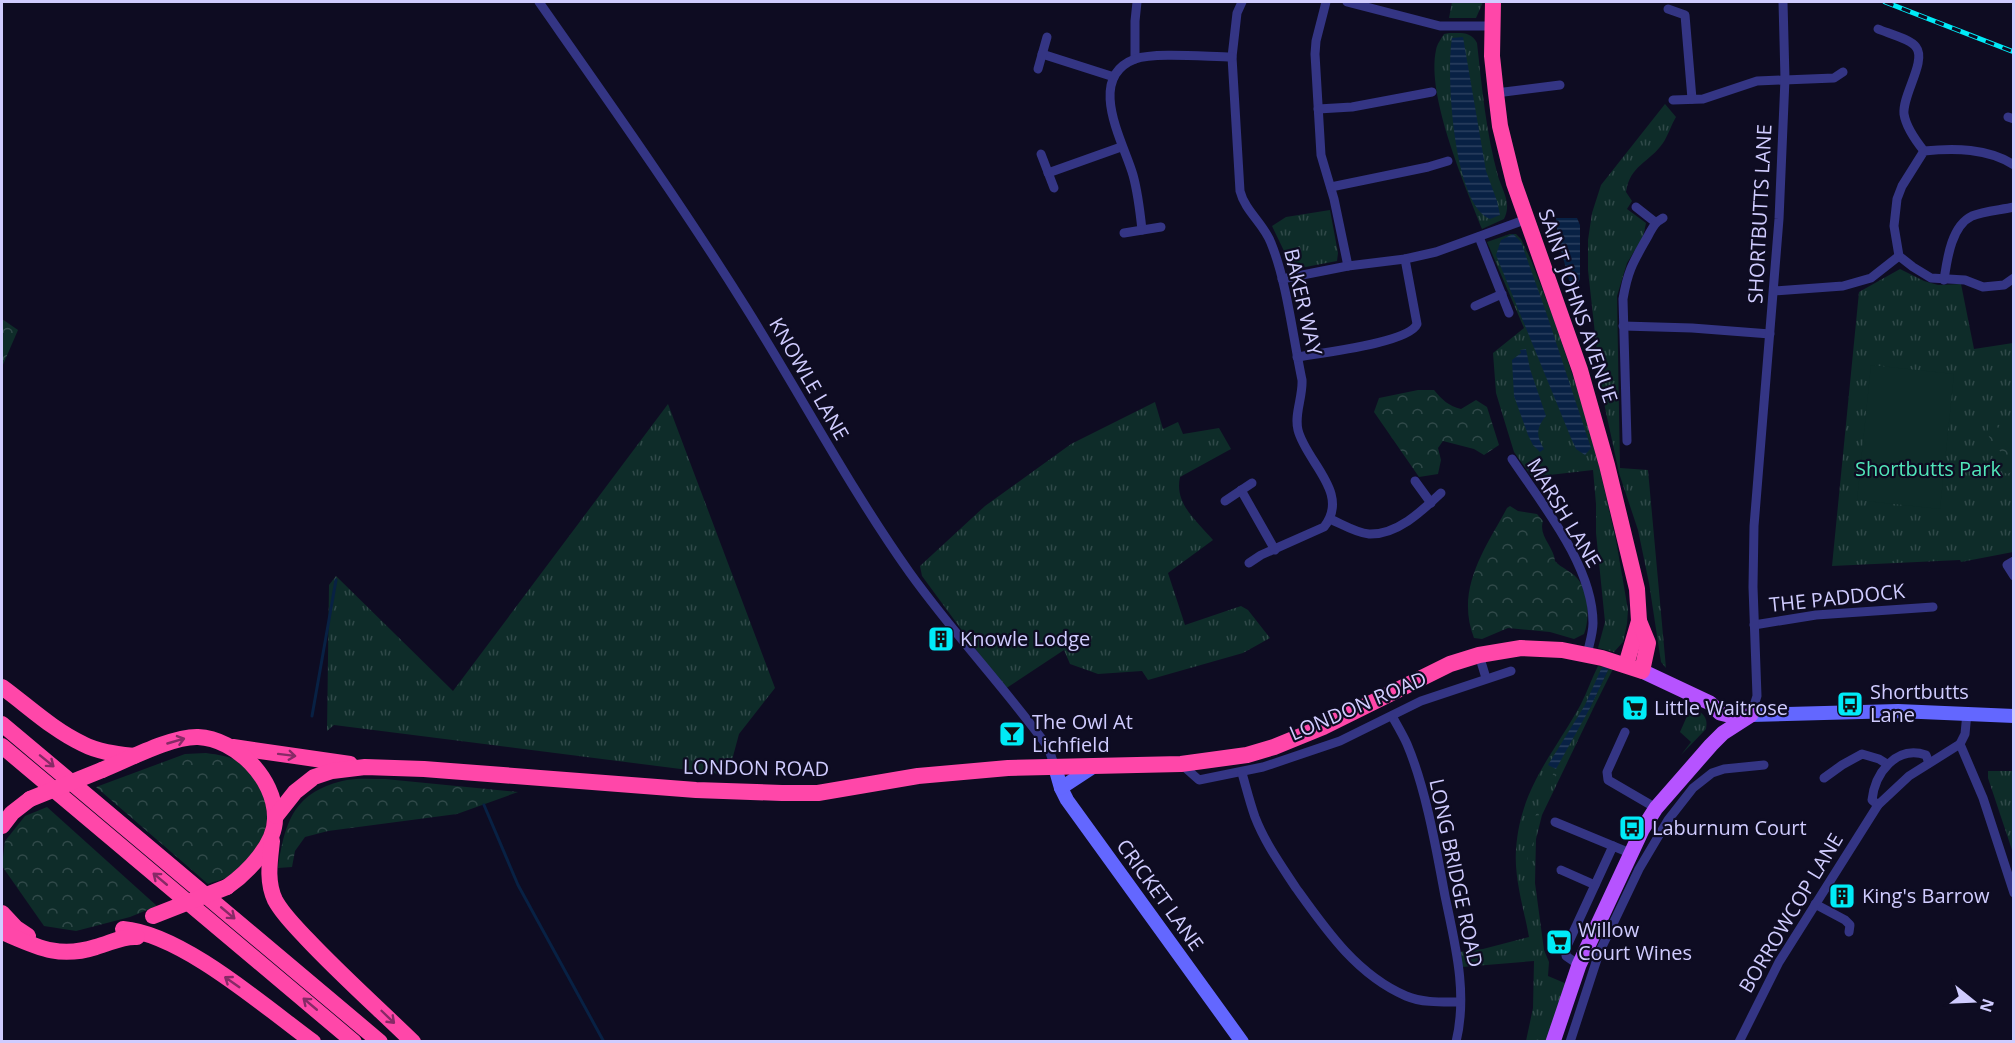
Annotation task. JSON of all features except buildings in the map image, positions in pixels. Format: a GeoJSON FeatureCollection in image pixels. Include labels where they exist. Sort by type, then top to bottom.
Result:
{"type":"FeatureCollection","features":[{"type":"Feature","properties":{"kind":"highway","name":"SAINT JOHNS AVENUE"},"geometry":{"type":"LineString","coordinates":[[1493,2],[1492,26],[1500,126],[1514,183],[1580,370],[1607,465],[1636,589],[1640,621],[1647,638],[1647,650],[1614,662]]}},
{"type":"Feature","properties":{"kind":"highway","name":"SAINT JOHNS AVENUE"},"geometry":{"type":"LineString","coordinates":[[1614,662],[1640,621]]}},
{"type":"Feature","properties":{"kind":"highway","name":"LONDON ROAD"},"geometry":{"type":"LineString","coordinates":[[2,931],[25,935],[53,944],[87,941],[123,929],[227,886],[243,876],[261,854],[274,824],[295,792],[314,777],[332,771],[365,767],[435,770],[696,790],[806,793],[846,789],[918,776],[1008,768],[1181,764],[1248,755],[1275,747],[1323,727],[1450,664],[1479,655],[1521,648],[1562,650],[1614,662]]}},
{"type":"Feature","properties":{"kind":"highway"},"geometry":{"type":"LineString","coordinates":[[2,687],[54,726],[84,745],[113,753],[137,756]]}},
{"type":"Feature","properties":{"kind":"highway"},"geometry":{"type":"LineString","coordinates":[[2,724],[380,1041]]}},
{"type":"Feature","properties":{"kind":"highway","name":"LONDON ROAD"},"geometry":{"type":"LineString","coordinates":[[2,826],[12,813],[30,799],[171,742],[190,738],[215,740],[229,746],[255,751],[334,760],[365,767]]}},
{"type":"Feature","properties":{"kind":"highway"},"geometry":{"type":"LineString","coordinates":[[2,746],[354,1041]]}},
{"type":"Feature","properties":{"kind":"highway"},"geometry":{"type":"LineString","coordinates":[[229,746],[255,769],[266,786],[274,824],[268,869],[275,900],[285,915],[319,951],[413,1041]]}},
{"type":"Feature","properties":{"kind":"highway"},"geometry":{"type":"LineString","coordinates":[[2,913],[25,935]]}},
{"type":"Feature","properties":{"kind":"highway"},"geometry":{"type":"LineString","coordinates":[[123,929],[165,940],[228,979],[313,1041]]}},
{"type":"Feature","properties":{"kind":"highway"},"geometry":{"type":"LineString","coordinates":[[2,931],[41,949],[61,953],[76,952],[121,938],[165,940]]}},
{"type":"Feature","properties":{"kind":"main road"},"geometry":{"type":"LineString","coordinates":[[1647,650],[1661,681]]}},
{"type":"Feature","properties":{"kind":"main road","name":"LONDON ROAD"},"geometry":{"type":"LineString","coordinates":[[1614,662],[1710,703],[1721,703],[1751,715]]}},
{"type":"Feature","properties":{"kind":"main road"},"geometry":{"type":"LineString","coordinates":[[1710,703],[1716,714],[1717,723],[1711,745]]}},
{"type":"Feature","properties":{"kind":"main road"},"geometry":{"type":"LineString","coordinates":[[1553,1041],[1579,965],[1630,853],[1655,809],[1723,733],[1751,715]]}},
{"type":"Feature","properties":{"kind":"main road"},"geometry":{"type":"LineString","coordinates":[[1690,770],[1726,743],[1751,715]]}},
{"type":"Feature","properties":{"kind":"street","name":"KNOWLE LANE"},"geometry":{"type":"LineString","coordinates":[[539,2],[692,223],[770,345],[871,515],[949,625],[1048,747],[1055,767]]}},
{"type":"Feature","properties":{"kind":"street"},"geometry":{"type":"LineString","coordinates":[[1135,59],[1137,2]]}},
{"type":"Feature","properties":{"kind":"street","name":"BAKER WAY"},"geometry":{"type":"LineString","coordinates":[[1242,2],[1237,13],[1232,57],[1240,191],[1246,205],[1260,222],[1270,240],[1282,279],[1303,392],[1297,418],[1298,428],[1301,440],[1330,491],[1333,503],[1330,519]]}},
{"type":"Feature","properties":{"kind":"street"},"geometry":{"type":"LineString","coordinates":[[1326,2],[1316,41],[1321,155],[1331,187],[1348,266]]}},
{"type":"Feature","properties":{"kind":"street"},"geometry":{"type":"LineString","coordinates":[[1347,2],[1440,26],[1492,26]]}},
{"type":"Feature","properties":{"kind":"street","name":"SHORTBUTTS LANE"},"geometry":{"type":"LineString","coordinates":[[1751,715],[1757,696],[1754,526],[1774,291],[1785,79],[1783,2]]}},
{"type":"Feature","properties":{"kind":"street"},"geometry":{"type":"LineString","coordinates":[[1668,9],[1685,15],[1680,111]]}},
{"type":"Feature","properties":{"kind":"street"},"geometry":{"type":"LineString","coordinates":[[1883,43],[1883,31],[1913,44],[1919,52],[1918,64],[1904,110],[1907,123],[1924,151]]}},
{"type":"Feature","properties":{"kind":"street"},"geometry":{"type":"LineString","coordinates":[[1038,69],[1047,37]]}},
{"type":"Feature","properties":{"kind":"street"},"geometry":{"type":"LineString","coordinates":[[1042,54],[1114,77]]}},
{"type":"Feature","properties":{"kind":"street"},"geometry":{"type":"LineString","coordinates":[[1142,230],[1136,188],[1129,162],[1121,147],[1110,105],[1110,88],[1114,77],[1124,66],[1135,59],[1160,56],[1232,57]]}},
{"type":"Feature","properties":{"kind":"street"},"geometry":{"type":"LineString","coordinates":[[1682,100],[1703,99],[1757,81],[1834,78],[1843,72]]}},
{"type":"Feature","properties":{"kind":"street"},"geometry":{"type":"LineString","coordinates":[[1496,93],[1560,85]]}},
{"type":"Feature","properties":{"kind":"street"},"geometry":{"type":"LineString","coordinates":[[1318,109],[1352,107],[1432,92]]}},
{"type":"Feature","properties":{"kind":"street"},"geometry":{"type":"LineString","coordinates":[[1048,173],[1121,147]]}},
{"type":"Feature","properties":{"kind":"street"},"geometry":{"type":"LineString","coordinates":[[1924,151],[1987,153],[2013,165]]}},
{"type":"Feature","properties":{"kind":"street"},"geometry":{"type":"LineString","coordinates":[[1924,151],[1902,186],[1897,199],[1894,225],[1899,256],[1931,278],[1965,280],[1983,287],[2004,285],[2013,278]]}},
{"type":"Feature","properties":{"kind":"street"},"geometry":{"type":"LineString","coordinates":[[1041,154],[1054,188]]}},
{"type":"Feature","properties":{"kind":"street"},"geometry":{"type":"LineString","coordinates":[[1331,187],[1448,161]]}},
{"type":"Feature","properties":{"kind":"street"},"geometry":{"type":"LineString","coordinates":[[1627,441],[1623,299],[1632,261],[1659,220],[1636,207]]}},
{"type":"Feature","properties":{"kind":"street"},"geometry":{"type":"LineString","coordinates":[[1944,280],[1954,238],[1963,223],[1972,216],[2013,207]]}},
{"type":"Feature","properties":{"kind":"street"},"geometry":{"type":"LineString","coordinates":[[1282,279],[1436,252],[1527,219]]}},
{"type":"Feature","properties":{"kind":"street"},"geometry":{"type":"LineString","coordinates":[[1124,233],[1161,227]]}},
{"type":"Feature","properties":{"kind":"street"},"geometry":{"type":"LineString","coordinates":[[1479,237],[1509,313]]}},
{"type":"Feature","properties":{"kind":"street"},"geometry":{"type":"LineString","coordinates":[[1774,291],[1843,286],[1871,278],[1899,256]]}},
{"type":"Feature","properties":{"kind":"street"},"geometry":{"type":"LineString","coordinates":[[1297,357],[1385,342],[1413,332],[1417,324],[1405,259]]}},
{"type":"Feature","properties":{"kind":"street"},"geometry":{"type":"LineString","coordinates":[[1475,306],[1502,294]]}},
{"type":"Feature","properties":{"kind":"street"},"geometry":{"type":"LineString","coordinates":[[1623,326],[1770,334]]}},
{"type":"Feature","properties":{"kind":"street"},"geometry":{"type":"LineString","coordinates":[[1627,426],[1638,425]]}},
{"type":"Feature","properties":{"kind":"street","name":"MARSH LANE"},"geometry":{"type":"LineString","coordinates":[[1512,459],[1554,522],[1582,574],[1589,596],[1593,623],[1614,662]]}},
{"type":"Feature","properties":{"kind":"street"},"geometry":{"type":"LineString","coordinates":[[1415,481],[1431,503]]}},
{"type":"Feature","properties":{"kind":"street"},"geometry":{"type":"LineString","coordinates":[[1225,501],[1252,483]]}},
{"type":"Feature","properties":{"kind":"street"},"geometry":{"type":"LineString","coordinates":[[1241,490],[1275,550]]}},
{"type":"Feature","properties":{"kind":"street"},"geometry":{"type":"LineString","coordinates":[[1249,563],[1324,527],[1330,519],[1360,532],[1379,533],[1392,529],[1410,519],[1441,493]]}},
{"type":"Feature","properties":{"kind":"street"},"geometry":{"type":"LineString","coordinates":[[2008,561],[2013,576]]}},
{"type":"Feature","properties":{"kind":"street","name":"THE PADDOCK"},"geometry":{"type":"LineString","coordinates":[[1754,625],[1816,615],[1928,609]]}},
{"type":"Feature","properties":{"kind":"street"},"geometry":{"type":"LineString","coordinates":[[1479,655],[1486,678]]}},
{"type":"Feature","properties":{"kind":"street","name":"LONDON ROAD"},"geometry":{"type":"LineString","coordinates":[[1181,764],[1199,780],[1242,773],[1340,741],[1421,701],[1511,671]]}},
{"type":"Feature","properties":{"kind":"street"},"geometry":{"type":"LineString","coordinates":[[1751,715],[1898,711],[2013,716]]}},
{"type":"Feature","properties":{"kind":"street"},"geometry":{"type":"LineString","coordinates":[[1967,713],[1965,734],[1960,744],[1983,798],[2013,893]]}},
{"type":"Feature","properties":{"kind":"street","name":"LONG BRIDGE ROAD"},"geometry":{"type":"LineString","coordinates":[[1392,716],[1407,745],[1421,787],[1458,960],[1461,982],[1456,1041]]}},
{"type":"Feature","properties":{"kind":"street"},"geometry":{"type":"LineString","coordinates":[[1625,732],[1607,772],[1608,780],[1655,809],[1668,820]]}},
{"type":"Feature","properties":{"kind":"street","name":"BORROWCOP LANE"},"geometry":{"type":"LineString","coordinates":[[1739,1041],[1770,980],[1815,903],[1878,805],[1909,776],[1960,744]]}},
{"type":"Feature","properties":{"kind":"street"},"geometry":{"type":"LineString","coordinates":[[1878,805],[1872,800],[1873,791],[1881,770],[1887,764],[1915,752],[1926,755],[1929,763]]}},
{"type":"Feature","properties":{"kind":"street"},"geometry":{"type":"LineString","coordinates":[[1824,778],[1862,754],[1887,764]]}},
{"type":"Feature","properties":{"kind":"street"},"geometry":{"type":"LineString","coordinates":[[1570,1041],[1599,953],[1639,868],[1668,820],[1693,788],[1712,773],[1724,769],[1764,765]]}},
{"type":"Feature","properties":{"kind":"street"},"geometry":{"type":"LineString","coordinates":[[1061,789],[1093,766]]}},
{"type":"Feature","properties":{"kind":"street","name":"CRICKET LANE"},"geometry":{"type":"LineString","coordinates":[[1055,767],[1061,789],[1242,1041]]}},
{"type":"Feature","properties":{"kind":"street"},"geometry":{"type":"LineString","coordinates":[[1242,773],[1255,818],[1272,852],[1325,929],[1346,954],[1373,977],[1407,996],[1432,1001],[1460,1002]]}},
{"type":"Feature","properties":{"kind":"street"},"geometry":{"type":"LineString","coordinates":[[1555,822],[1630,853]]}},
{"type":"Feature","properties":{"kind":"street"},"geometry":{"type":"LineString","coordinates":[[1579,965],[1566,956],[1566,948],[1613,846]]}},
{"type":"Feature","properties":{"kind":"street"},"geometry":{"type":"LineString","coordinates":[[1561,870],[1595,885]]}},
{"type":"Feature","properties":{"kind":"street"},"geometry":{"type":"LineString","coordinates":[[1815,903],[1845,920],[1850,925],[1849,932]]}},
{"type":"Feature","properties":{"kind":"green space"},"geometry":{"type":"Polygon","coordinates":[[[1452,2],[1483,2],[1476,18],[1449,18],[1452,2]]]}},
{"type":"Feature","properties":{"kind":"green space"},"geometry":{"type":"Polygon","coordinates":[[[1444,34],[1472,36],[1477,43],[1490,143],[1507,203],[1504,219],[1482,229],[1457,165],[1437,91],[1434,69],[1436,50],[1444,34]]]}},
{"type":"Feature","properties":{"kind":"green space"},"geometry":{"type":"Polygon","coordinates":[[[1665,104],[1676,117],[1658,150],[1636,170],[1628,183],[1626,192],[1632,201],[1627,209],[1646,223],[1643,237],[1627,263],[1617,296],[1620,468],[1648,470],[1666,668],[1661,662],[1638,530],[1619,473],[1601,389],[1588,270],[1588,240],[1592,213],[1601,185],[1665,104]]]}},
{"type":"Feature","properties":{"kind":"green space"},"geometry":{"type":"Polygon","coordinates":[[[1330,210],[1338,253],[1337,261],[1295,269],[1288,266],[1284,251],[1272,226],[1286,217],[1330,210]]]}},
{"type":"Feature","properties":{"kind":"green space"},"geometry":{"type":"Polygon","coordinates":[[[1516,234],[1521,239],[1531,260],[1553,317],[1588,421],[1596,453],[1616,540],[1628,610],[1623,642],[1614,652],[1598,648],[1605,622],[1596,533],[1593,470],[1532,477],[1514,452],[1496,393],[1493,353],[1524,328],[1487,242],[1516,234]]]}},
{"type":"Feature","properties":{"kind":"green space","name":"Shortbutts Park"},"geometry":{"type":"Polygon","coordinates":[[[1900,269],[1938,285],[1961,284],[1974,349],[2013,343],[2013,552],[1961,562],[1960,560],[1832,566],[1859,292],[1900,269]]]}},
{"type":"Feature","properties":{"kind":"green space"},"geometry":{"type":"Polygon","coordinates":[[[2,319],[18,330],[2,367],[2,319]]]}},
{"type":"Feature","properties":{"kind":"green space"},"geometry":{"type":"Polygon","coordinates":[[[1871,365],[1954,374],[1940,509],[1857,500],[1871,365]]]}},
{"type":"Feature","properties":{"kind":"green space"},"geometry":{"type":"Polygon","coordinates":[[[1418,390],[1434,390],[1446,402],[1461,409],[1476,400],[1487,407],[1499,445],[1484,455],[1474,449],[1443,441],[1438,448],[1441,460],[1438,474],[1419,477],[1374,412],[1379,398],[1418,390]]]}},
{"type":"Feature","properties":{"kind":"green space"},"geometry":{"type":"Polygon","coordinates":[[[1155,402],[1163,429],[1178,422],[1183,434],[1219,428],[1231,449],[1180,477],[1180,496],[1188,512],[1213,540],[1168,573],[1185,625],[1241,606],[1248,610],[1270,638],[1243,653],[1148,680],[1142,671],[1098,674],[1070,664],[1064,650],[1005,689],[922,576],[920,566],[985,506],[1071,444],[1155,402]]]}},
{"type":"Feature","properties":{"kind":"green space"},"geometry":{"type":"Polygon","coordinates":[[[668,404],[775,688],[739,734],[728,775],[334,725],[327,731],[329,585],[336,576],[453,691],[668,404]]]}},
{"type":"Feature","properties":{"kind":"green space"},"geometry":{"type":"Polygon","coordinates":[[[1989,424],[2000,425],[2013,432],[2014,469],[2012,472],[2007,474],[2000,470],[2000,451],[1989,435],[1989,424]]]}},
{"type":"Feature","properties":{"kind":"green space"},"geometry":{"type":"Polygon","coordinates":[[[1510,506],[1518,511],[1537,514],[1543,521],[1544,537],[1555,561],[1575,576],[1581,584],[1587,605],[1584,634],[1574,639],[1550,632],[1508,628],[1482,639],[1474,638],[1469,620],[1470,586],[1482,554],[1510,506]]]}},
{"type":"Feature","properties":{"kind":"green space"},"geometry":{"type":"Polygon","coordinates":[[[1598,666],[1609,668],[1591,707],[1593,709],[1542,815],[1536,839],[1535,883],[1544,950],[1549,962],[1548,976],[1567,984],[1549,1041],[1526,1041],[1533,1008],[1534,961],[1462,967],[1459,952],[1483,949],[1529,937],[1516,872],[1516,850],[1524,808],[1540,773],[1581,704],[1598,666]]]}},
{"type":"Feature","properties":{"kind":"green space"},"geometry":{"type":"Polygon","coordinates":[[[1609,668],[1613,669],[1593,709],[1590,708],[1609,668]]]}},
{"type":"Feature","properties":{"kind":"green space"},"geometry":{"type":"Polygon","coordinates":[[[1691,707],[1701,713],[1707,725],[1706,729],[1681,755],[1691,742],[1680,732],[1691,707]]]}},
{"type":"Feature","properties":{"kind":"green space"},"geometry":{"type":"Polygon","coordinates":[[[206,753],[231,758],[244,766],[261,788],[267,813],[266,826],[256,850],[232,875],[208,884],[96,787],[185,754],[206,753]]]}},
{"type":"Feature","properties":{"kind":"green space"},"geometry":{"type":"Polygon","coordinates":[[[1557,768],[1557,774],[1539,813],[1532,853],[1531,885],[1528,873],[1529,842],[1544,792],[1557,768]]]}},
{"type":"Feature","properties":{"kind":"green space"},"geometry":{"type":"Polygon","coordinates":[[[1988,771],[2013,771],[2013,853],[1988,778],[1988,771]]]}},
{"type":"Feature","properties":{"kind":"green space"},"geometry":{"type":"Polygon","coordinates":[[[385,779],[518,792],[457,814],[328,831],[305,837],[295,851],[292,867],[278,868],[289,822],[295,810],[304,800],[329,785],[347,780],[385,779]]]}},
{"type":"Feature","properties":{"kind":"green space"},"geometry":{"type":"Polygon","coordinates":[[[47,807],[157,906],[130,917],[76,931],[44,926],[2,866],[5,841],[25,816],[47,807]]]}},
{"type":"Feature","properties":{"kind":"water"},"geometry":{"type":"Polygon","coordinates":[[[1463,37],[1486,171],[1500,215],[1490,219],[1477,209],[1468,190],[1460,165],[1455,136],[1450,55],[1452,38],[1463,37]]]}},
{"type":"Feature","properties":{"kind":"water"},"geometry":{"type":"Polygon","coordinates":[[[1556,218],[1577,218],[1580,225],[1580,279],[1576,286],[1569,280],[1558,239],[1556,218]]]}},
{"type":"Feature","properties":{"kind":"water"},"geometry":{"type":"Polygon","coordinates":[[[1513,234],[1521,242],[1591,448],[1585,455],[1576,449],[1571,438],[1496,255],[1501,240],[1513,234]]]}},
{"type":"Feature","properties":{"kind":"water"},"geometry":{"type":"Polygon","coordinates":[[[1526,349],[1530,369],[1546,416],[1539,428],[1538,436],[1544,449],[1540,452],[1528,435],[1514,396],[1512,360],[1521,353],[1520,350],[1526,349]]]}},
{"type":"Feature","properties":{"kind":"water"},"geometry":{"type":"Polygon","coordinates":[[[1602,667],[1609,668],[1590,708],[1556,769],[1548,765],[1585,705],[1602,667]]]}},
{"type":"Feature","properties":{"kind":"waterway"},"geometry":{"type":"LineString","coordinates":[[312,716],[336,580]]}},
{"type":"Feature","properties":{"kind":"waterway"},"geometry":{"type":"LineString","coordinates":[[484,805],[518,885],[604,1042]]}},
{"type":"Feature","properties":{"kind":"railway"},"geometry":{"type":"LineString","coordinates":[[1885,2],[2014,52]]}},
{"type":"Feature","properties":{"kind":"place","name":"Knowle Lodge"},"geometry":{"type":"Point","coordinates":[941,639]}},
{"type":"Feature","properties":{"kind":"place","name":"Shortbutts Lane"},"geometry":{"type":"Point","coordinates":[1850,704]}},
{"type":"Feature","properties":{"kind":"place","name":"Little Waitrose"},"geometry":{"type":"Point","coordinates":[1635,708]}},
{"type":"Feature","properties":{"kind":"place","name":"The Owl At Lichfield"},"geometry":{"type":"Point","coordinates":[1012,734]}},
{"type":"Feature","properties":{"kind":"place","name":"Laburnum Court"},"geometry":{"type":"Point","coordinates":[1632,828]}},
{"type":"Feature","properties":{"kind":"place","name":"King's Barrow"},"geometry":{"type":"Point","coordinates":[1842,896]}},
{"type":"Feature","properties":{"kind":"place","name":"Willow Court Wines"},"geometry":{"type":"Point","coordinates":[1559,942]}}]}
